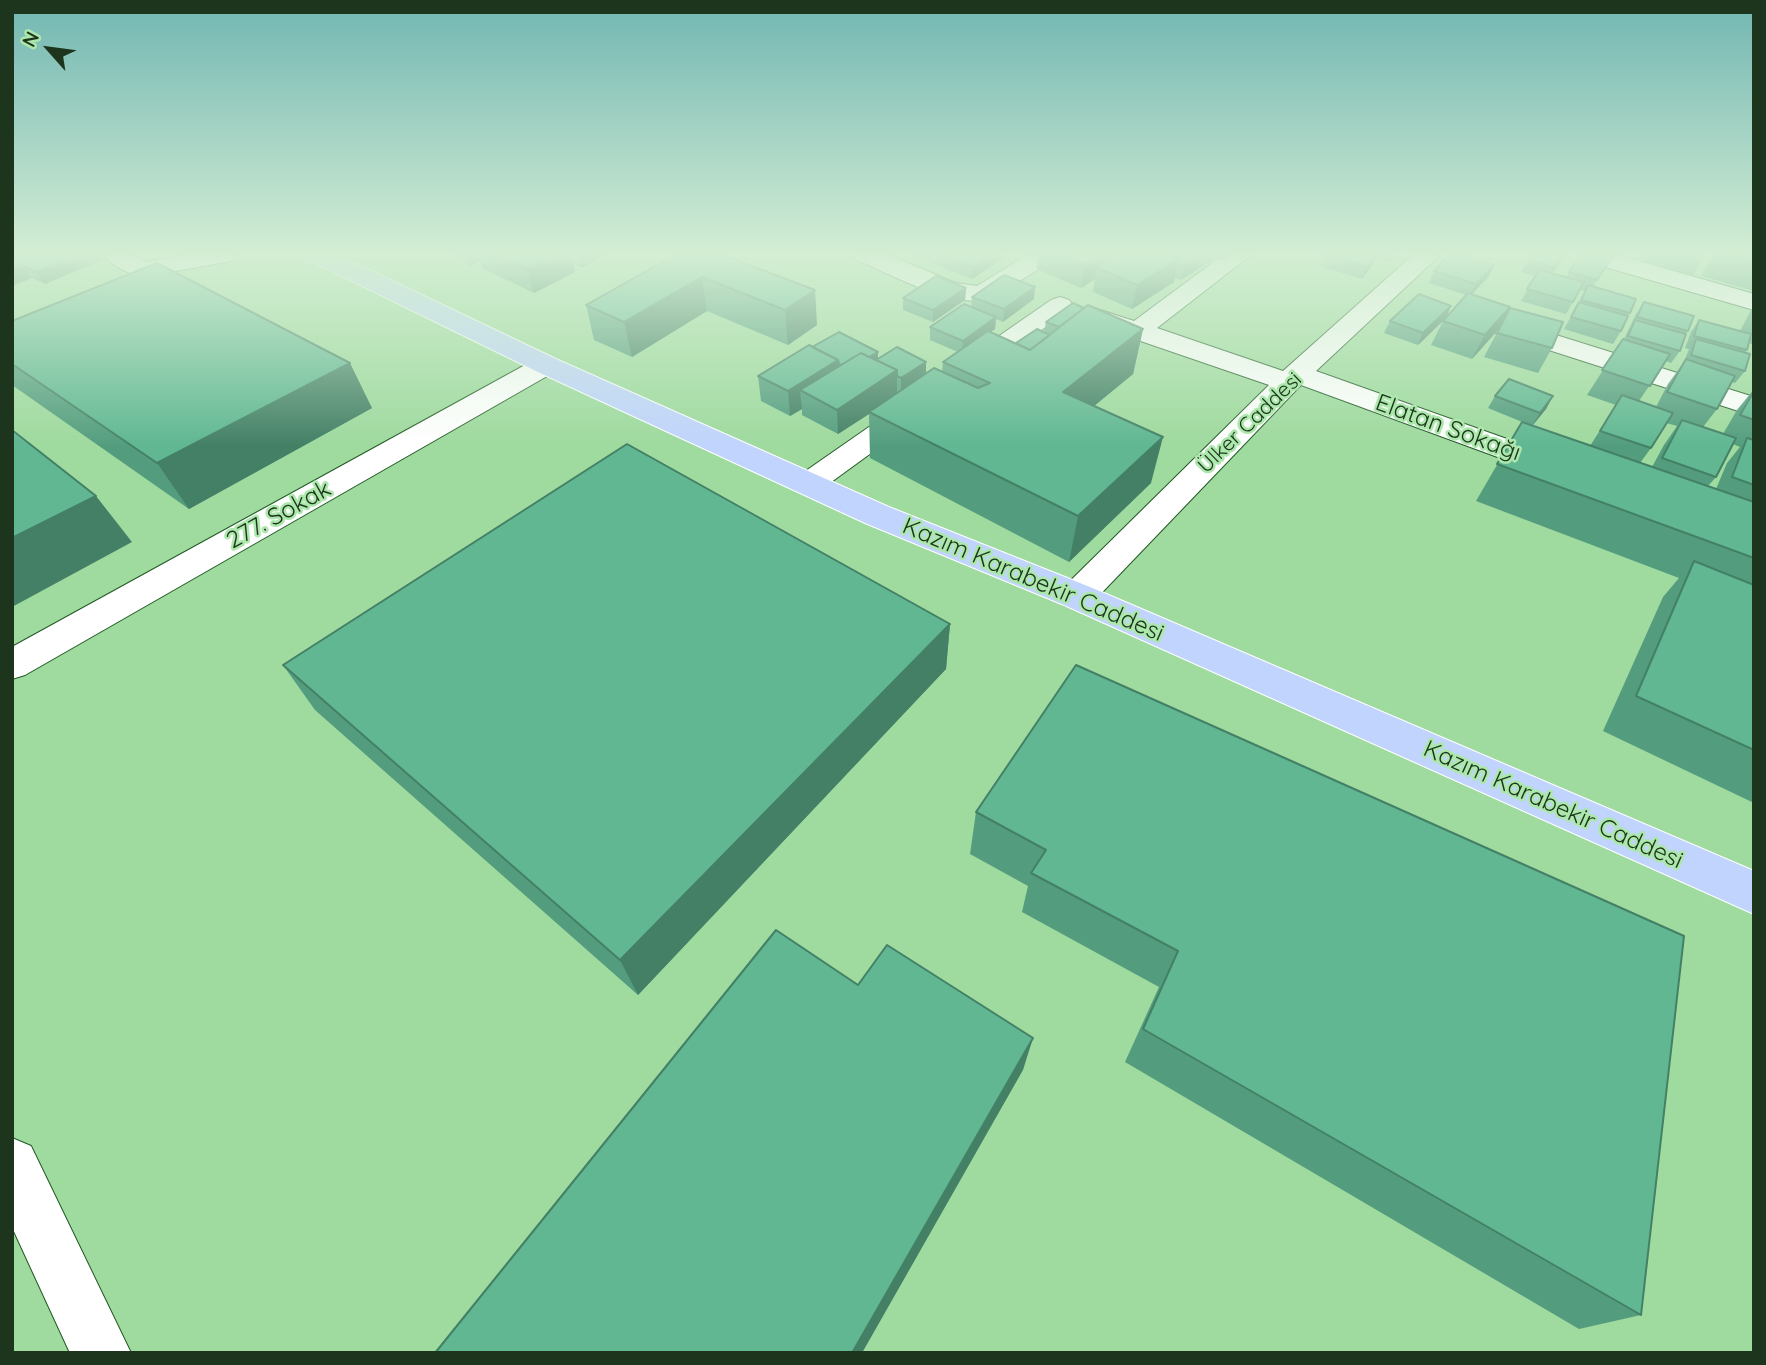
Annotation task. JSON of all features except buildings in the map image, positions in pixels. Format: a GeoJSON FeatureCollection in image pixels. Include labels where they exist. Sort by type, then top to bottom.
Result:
{"type":"FeatureCollection","features":[{"type":"Feature","properties":{"kind":"main road","name":"Kazım Karabekir Caddesi"},"geometry":{"type":"LineString","coordinates":[[450,319],[877,515],[1077,596],[1754,893]]}},
{"type":"Feature","properties":{"kind":"street"},"geometry":{"type":"LineString","coordinates":[[808,484],[934,394],[1006,319]]}},
{"type":"Feature","properties":{"kind":"street","name":"Elatan Sokağı"},"geometry":{"type":"LineString","coordinates":[[1104,319],[1294,378],[1585,478]]}},
{"type":"Feature","properties":{"kind":"street"},"geometry":{"type":"LineString","coordinates":[[1138,330],[1153,319]]}},
{"type":"Feature","properties":{"kind":"street","name":"Ülker Caddesi"},"geometry":{"type":"LineString","coordinates":[[1077,596],[1294,378],[1371,319]]}},
{"type":"Feature","properties":{"kind":"street"},"geometry":{"type":"LineString","coordinates":[[1481,319],[1754,407]]}},
{"type":"Feature","properties":{"kind":"street","name":"277. Sokak"},"geometry":{"type":"LineString","coordinates":[[12,665],[546,365]]}},
{"type":"Feature","properties":{"kind":"street"},"geometry":{"type":"LineString","coordinates":[[12,1165],[100,1353]]}}]}
